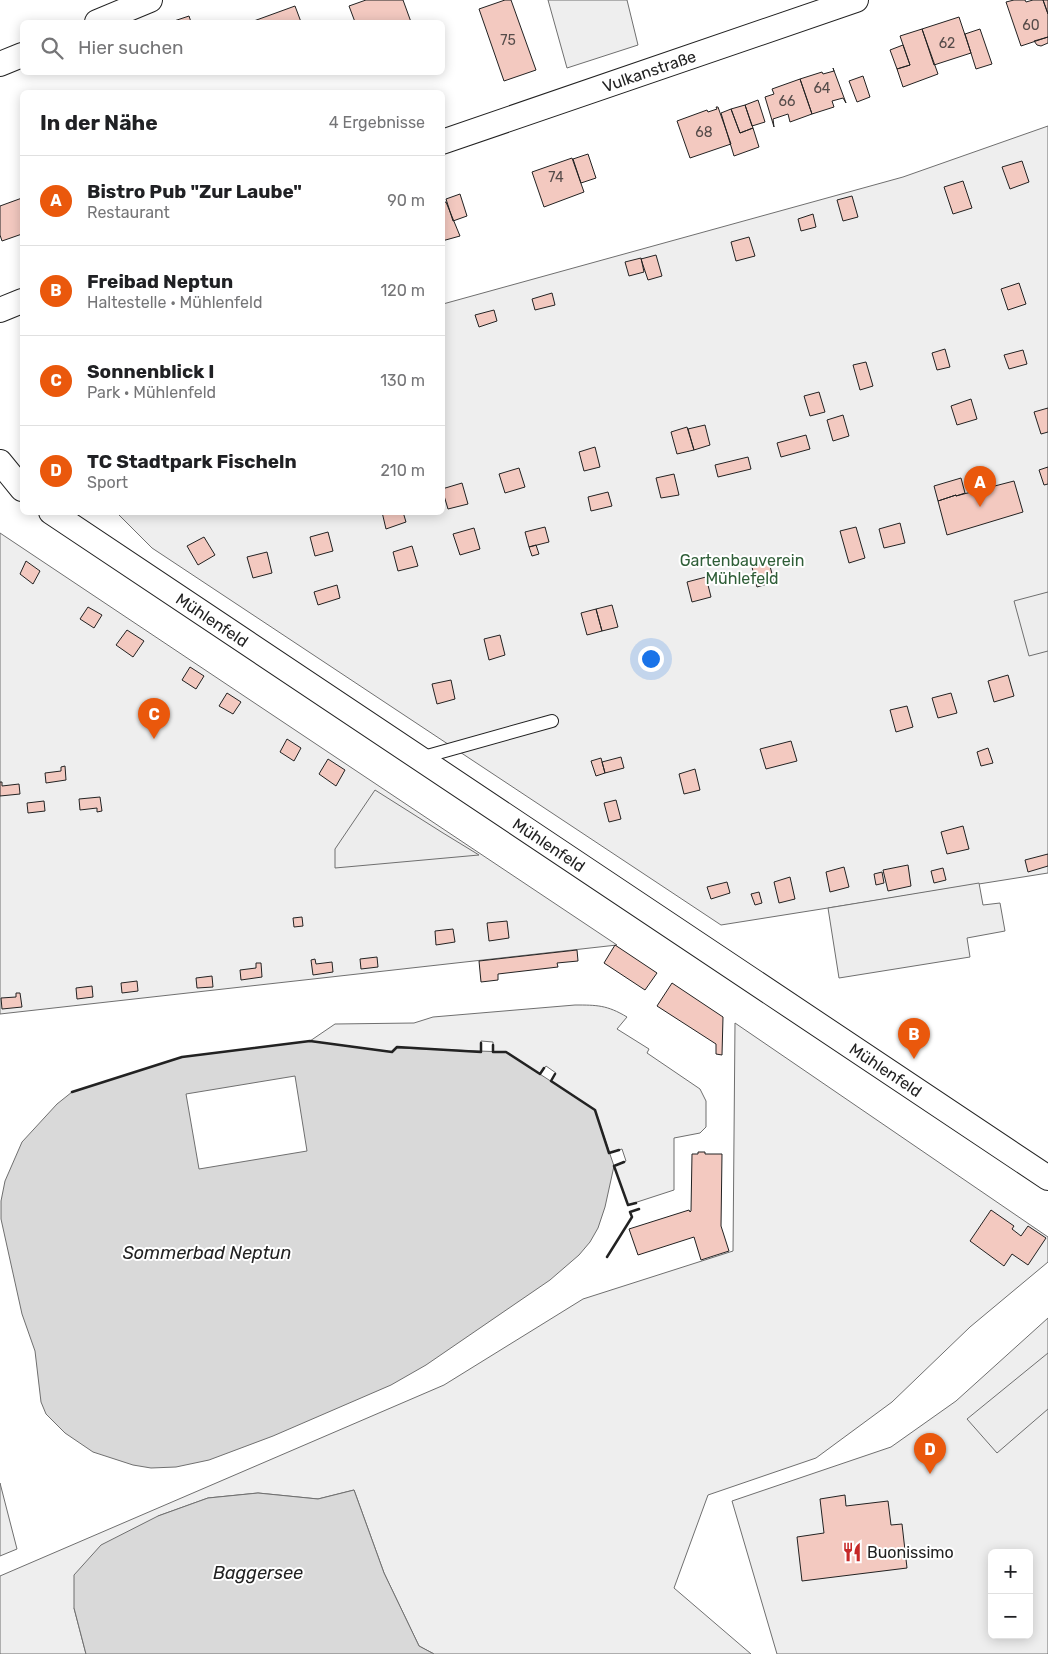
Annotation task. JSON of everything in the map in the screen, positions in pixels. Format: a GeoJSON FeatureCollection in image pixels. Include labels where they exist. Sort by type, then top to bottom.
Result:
{"type":"FeatureCollection","features":[{"type":"Feature","properties":{"kind":"street"},"geometry":{"type":"LineString","coordinates":[[102,20],[150,0]]}},
{"type":"Feature","properties":{"kind":"street","name":"Vulkanstraße"},"geometry":{"type":"LineString","coordinates":[[445,141],[856,0]]}},
{"type":"Feature","properties":{"kind":"street"},"geometry":{"type":"LineString","coordinates":[[0,64],[20,56]]}},
{"type":"Feature","properties":{"kind":"street"},"geometry":{"type":"LineString","coordinates":[[0,310],[20,302]]}},
{"type":"Feature","properties":{"kind":"street"},"geometry":{"type":"LineString","coordinates":[[0,462],[20,487]]}},
{"type":"Feature","properties":{"kind":"street","name":"Mühlenfeld"},"geometry":{"type":"LineString","coordinates":[[55,515],[1048,1178]]}},
{"type":"Feature","properties":{"kind":"lane"},"geometry":{"type":"LineString","coordinates":[[420,758],[552,721]]}},
{"type":"Feature","properties":{"kind":"green space"},"geometry":{"type":"Polygon","coordinates":[[[548,0],[627,0],[638,45],[567,68],[548,0]]]}},
{"type":"Feature","properties":{"kind":"green space","name":"Gartenbauverein Mühlefeld"},"geometry":{"type":"Polygon","coordinates":[[[1048,126],[1048,873],[721,925],[152,548],[119,515],[445,515],[445,303],[903,177],[1048,126]]]}},
{"type":"Feature","properties":{"kind":"green space"},"geometry":{"type":"Polygon","coordinates":[[[0,533],[617,945],[0,1014],[0,533]]]}},
{"type":"Feature","properties":{"kind":"green space"},"geometry":{"type":"Polygon","coordinates":[[[575,1005],[602,1006],[627,1017],[617,1029],[649,1049],[647,1053],[700,1089],[706,1101],[706,1127],[700,1133],[674,1138],[674,1190],[628,1205],[614,1166],[626,1161],[622,1149],[609,1153],[595,1110],[551,1081],[556,1073],[546,1066],[540,1074],[506,1052],[493,1052],[493,1042],[481,1041],[481,1052],[397,1048],[392,1052],[310,1041],[335,1024],[414,1023],[433,1017],[575,1005]]]}},
{"type":"Feature","properties":{"kind":"green space"},"geometry":{"type":"Polygon","coordinates":[[[735,1023],[1048,1237],[1048,1262],[970,1327],[892,1402],[816,1458],[708,1495],[674,1588],[751,1654],[434,1654],[419,1646],[384,1573],[354,1490],[318,1499],[258,1493],[208,1498],[158,1516],[74,1608],[86,1654],[0,1654],[0,1576],[444,1385],[583,1299],[733,1251],[735,1023]]]}},
{"type":"Feature","properties":{"kind":"green space"},"geometry":{"type":"Polygon","coordinates":[[[1048,1318],[1048,1654],[777,1654],[732,1501],[891,1447],[956,1401],[1048,1318]]]}},
{"type":"Feature","properties":{"kind":"green space"},"geometry":{"type":"Polygon","coordinates":[[[0,1483],[17,1549],[0,1556],[0,1483]]]}},
{"type":"Feature","properties":{"kind":"shaded area"},"geometry":{"type":"Polygon","coordinates":[[[1048,592],[1048,651],[1029,656],[1014,601],[1048,592]]]}},
{"type":"Feature","properties":{"kind":"shaded area"},"geometry":{"type":"Polygon","coordinates":[[[375,790],[479,855],[335,868],[335,849],[375,790]]]}},
{"type":"Feature","properties":{"kind":"shaded area"},"geometry":{"type":"Polygon","coordinates":[[[979,883],[983,905],[1000,903],[1005,931],[967,938],[970,957],[839,978],[828,908],[979,883]]]}},
{"type":"Feature","properties":{"kind":"shaded area"},"geometry":{"type":"Polygon","coordinates":[[[1048,1353],[1048,1409],[997,1453],[967,1419],[1048,1353]]]}},
{"type":"Feature","properties":{"kind":"water","name":"Sommerbad Neptun"},"geometry":{"type":"Polygon","coordinates":[[[310,1041],[392,1052],[397,1048],[506,1052],[595,1110],[614,1166],[605,1207],[598,1228],[590,1242],[579,1255],[550,1280],[426,1365],[391,1385],[273,1436],[209,1460],[176,1467],[151,1468],[133,1465],[93,1452],[65,1433],[46,1414],[41,1402],[35,1351],[22,1314],[1,1219],[1,1201],[5,1181],[22,1142],[57,1104],[72,1092],[182,1057],[310,1041]]]}},
{"type":"Feature","properties":{"kind":"water","name":"Baggersee"},"geometry":{"type":"Polygon","coordinates":[[[354,1490],[384,1573],[419,1646],[434,1654],[86,1654],[74,1608],[74,1575],[101,1545],[158,1516],[208,1498],[258,1493],[318,1499],[354,1490]]]}},
{"type":"Feature","properties":{"kind":"pier"},"geometry":{"type":"Polygon","coordinates":[[[295,1076],[307,1151],[199,1169],[186,1094],[295,1076]]]}},
{"type":"Feature","properties":{"kind":"building"},"geometry":{"type":"Polygon","coordinates":[[[366,0],[403,0],[410,20],[354,20],[349,6],[366,0]]]}},
{"type":"Feature","properties":{"kind":"building"},"geometry":{"type":"Polygon","coordinates":[[[505,0],[511,0],[536,70],[504,81],[479,9],[505,0]]]}},
{"type":"Feature","properties":{"kind":"building"},"geometry":{"type":"Polygon","coordinates":[[[1025,0],[1026,2],[1043,0],[1048,14],[1048,37],[1021,46],[1006,2],[1025,0]]]}},
{"type":"Feature","properties":{"kind":"building"},"geometry":{"type":"Polygon","coordinates":[[[1043,0],[1048,0],[1048,14],[1043,0]]]}},
{"type":"Feature","properties":{"kind":"building"},"geometry":{"type":"Polygon","coordinates":[[[295,6],[300,20],[256,20],[295,6]]]}},
{"type":"Feature","properties":{"kind":"building"},"geometry":{"type":"Polygon","coordinates":[[[189,16],[190,20],[177,20],[189,16]]]}},
{"type":"Feature","properties":{"kind":"building"},"geometry":{"type":"Polygon","coordinates":[[[959,17],[971,53],[934,65],[922,29],[959,17]]]}},
{"type":"Feature","properties":{"kind":"building"},"geometry":{"type":"Polygon","coordinates":[[[922,29],[938,74],[903,87],[897,69],[910,65],[900,36],[922,29]]]}},
{"type":"Feature","properties":{"kind":"building"},"geometry":{"type":"Polygon","coordinates":[[[980,29],[992,64],[976,69],[965,34],[980,29]]]}},
{"type":"Feature","properties":{"kind":"building"},"geometry":{"type":"Polygon","coordinates":[[[1048,37],[1048,43],[1041,46],[1037,45],[1034,41],[1048,37]]]}},
{"type":"Feature","properties":{"kind":"building"},"geometry":{"type":"Polygon","coordinates":[[[903,45],[910,65],[897,69],[890,50],[903,45]]]}},
{"type":"Feature","properties":{"kind":"building"},"geometry":{"type":"Polygon","coordinates":[[[833,68],[846,103],[843,98],[832,101],[834,107],[812,114],[800,79],[822,72],[823,74],[834,71],[833,68]]]}},
{"type":"Feature","properties":{"kind":"building"},"geometry":{"type":"Polygon","coordinates":[[[863,76],[870,97],[857,102],[849,81],[863,76]]]}},
{"type":"Feature","properties":{"kind":"building"},"geometry":{"type":"Polygon","coordinates":[[[800,79],[812,114],[790,122],[788,114],[773,119],[774,127],[765,97],[774,94],[772,89],[800,79]]]}},
{"type":"Feature","properties":{"kind":"building"},"geometry":{"type":"Polygon","coordinates":[[[758,100],[765,122],[752,126],[745,105],[758,100]]]}},
{"type":"Feature","properties":{"kind":"building"},"geometry":{"type":"Polygon","coordinates":[[[745,105],[753,128],[740,133],[731,109],[745,105]]]}},
{"type":"Feature","properties":{"kind":"building"},"geometry":{"type":"Polygon","coordinates":[[[716,107],[718,107],[731,144],[690,158],[677,121],[707,110],[708,112],[717,109],[716,107]]]}},
{"type":"Feature","properties":{"kind":"building"},"geometry":{"type":"Polygon","coordinates":[[[731,109],[740,133],[753,128],[759,147],[734,156],[721,113],[731,109]]]}},
{"type":"Feature","properties":{"kind":"building"},"geometry":{"type":"Polygon","coordinates":[[[588,154],[596,178],[581,183],[573,159],[588,154]]]}},
{"type":"Feature","properties":{"kind":"building"},"geometry":{"type":"Polygon","coordinates":[[[572,158],[584,192],[544,207],[532,172],[572,158]]]}},
{"type":"Feature","properties":{"kind":"building"},"geometry":{"type":"Polygon","coordinates":[[[1022,161],[1029,182],[1010,189],[1002,167],[1022,161]]]}},
{"type":"Feature","properties":{"kind":"building"},"geometry":{"type":"Polygon","coordinates":[[[963,181],[972,208],[953,214],[944,187],[963,181]]]}},
{"type":"Feature","properties":{"kind":"building"},"geometry":{"type":"Polygon","coordinates":[[[460,194],[467,216],[453,221],[446,199],[460,194]]]}},
{"type":"Feature","properties":{"kind":"building"},"geometry":{"type":"Polygon","coordinates":[[[852,196],[858,217],[843,221],[837,200],[852,196]]]}},
{"type":"Feature","properties":{"kind":"building"},"geometry":{"type":"Polygon","coordinates":[[[20,199],[20,235],[2,241],[0,235],[0,206],[20,199]]]}},
{"type":"Feature","properties":{"kind":"building"},"geometry":{"type":"Polygon","coordinates":[[[445,202],[460,236],[445,240],[445,202]]]}},
{"type":"Feature","properties":{"kind":"building"},"geometry":{"type":"Polygon","coordinates":[[[813,214],[816,227],[801,231],[798,219],[813,214]]]}},
{"type":"Feature","properties":{"kind":"building"},"geometry":{"type":"Polygon","coordinates":[[[749,237],[755,256],[736,261],[731,242],[749,237]]]}},
{"type":"Feature","properties":{"kind":"building"},"geometry":{"type":"Polygon","coordinates":[[[656,255],[662,276],[648,280],[641,259],[656,255]]]}},
{"type":"Feature","properties":{"kind":"building"},"geometry":{"type":"Polygon","coordinates":[[[641,258],[644,272],[629,276],[625,262],[641,258]]]}},
{"type":"Feature","properties":{"kind":"building"},"geometry":{"type":"Polygon","coordinates":[[[1019,283],[1026,304],[1008,310],[1001,289],[1019,283]]]}},
{"type":"Feature","properties":{"kind":"building"},"geometry":{"type":"Polygon","coordinates":[[[552,293],[555,305],[535,310],[532,299],[552,293]]]}},
{"type":"Feature","properties":{"kind":"building"},"geometry":{"type":"Polygon","coordinates":[[[494,310],[497,321],[479,327],[475,315],[494,310]]]}},
{"type":"Feature","properties":{"kind":"building"},"geometry":{"type":"Polygon","coordinates":[[[945,349],[950,367],[937,370],[932,353],[945,349]]]}},
{"type":"Feature","properties":{"kind":"building"},"geometry":{"type":"Polygon","coordinates":[[[1023,350],[1027,364],[1009,369],[1004,355],[1023,350]]]}},
{"type":"Feature","properties":{"kind":"building"},"geometry":{"type":"Polygon","coordinates":[[[866,362],[873,386],[860,390],[853,365],[866,362]]]}},
{"type":"Feature","properties":{"kind":"building"},"geometry":{"type":"Polygon","coordinates":[[[819,392],[825,412],[810,416],[804,396],[819,392]]]}},
{"type":"Feature","properties":{"kind":"building"},"geometry":{"type":"Polygon","coordinates":[[[971,399],[977,419],[957,425],[951,406],[971,399]]]}},
{"type":"Feature","properties":{"kind":"building"},"geometry":{"type":"Polygon","coordinates":[[[1048,408],[1048,432],[1041,434],[1034,412],[1048,408]]]}},
{"type":"Feature","properties":{"kind":"building"},"geometry":{"type":"Polygon","coordinates":[[[843,415],[849,436],[833,441],[827,420],[843,415]]]}},
{"type":"Feature","properties":{"kind":"building"},"geometry":{"type":"Polygon","coordinates":[[[705,425],[710,445],[694,450],[688,429],[705,425]]]}},
{"type":"Feature","properties":{"kind":"building"},"geometry":{"type":"Polygon","coordinates":[[[687,427],[694,450],[677,454],[671,432],[687,427]]]}},
{"type":"Feature","properties":{"kind":"building"},"geometry":{"type":"Polygon","coordinates":[[[806,435],[810,449],[781,457],[777,443],[806,435]]]}},
{"type":"Feature","properties":{"kind":"building"},"geometry":{"type":"Polygon","coordinates":[[[595,447],[600,467],[584,471],[579,452],[595,447]]]}},
{"type":"Feature","properties":{"kind":"building"},"geometry":{"type":"Polygon","coordinates":[[[748,457],[751,469],[718,477],[715,465],[748,457]]]}},
{"type":"Feature","properties":{"kind":"building"},"geometry":{"type":"Polygon","coordinates":[[[1048,467],[1048,484],[1044,485],[1039,470],[1048,467]]]}},
{"type":"Feature","properties":{"kind":"building"},"geometry":{"type":"Polygon","coordinates":[[[519,468],[525,487],[505,493],[499,474],[519,468]]]}},
{"type":"Feature","properties":{"kind":"building"},"geometry":{"type":"Polygon","coordinates":[[[674,474],[679,495],[661,498],[656,478],[674,474]]]}},
{"type":"Feature","properties":{"kind":"building"},"geometry":{"type":"Polygon","coordinates":[[[961,478],[965,493],[938,501],[934,486],[961,478]]]}},
{"type":"Feature","properties":{"kind":"building"},"geometry":{"type":"Polygon","coordinates":[[[1014,481],[1023,512],[947,535],[938,501],[1014,481]]]}},
{"type":"Feature","properties":{"kind":"building"},"geometry":{"type":"Polygon","coordinates":[[[462,483],[468,504],[448,509],[445,499],[445,488],[462,483]]]}},
{"type":"Feature","properties":{"kind":"building"},"geometry":{"type":"Polygon","coordinates":[[[608,492],[612,506],[591,511],[588,497],[608,492]]]}},
{"type":"Feature","properties":{"kind":"building"},"geometry":{"type":"Polygon","coordinates":[[[383,515],[404,515],[406,522],[386,529],[383,515]]]}},
{"type":"Feature","properties":{"kind":"building"},"geometry":{"type":"Polygon","coordinates":[[[900,523],[905,543],[884,548],[879,529],[900,523]]]}},
{"type":"Feature","properties":{"kind":"building"},"geometry":{"type":"Polygon","coordinates":[[[545,527],[549,542],[529,547],[525,532],[545,527]]]}},
{"type":"Feature","properties":{"kind":"building"},"geometry":{"type":"Polygon","coordinates":[[[856,527],[865,558],[849,563],[840,531],[856,527]]]}},
{"type":"Feature","properties":{"kind":"building"},"geometry":{"type":"Polygon","coordinates":[[[474,528],[480,549],[460,555],[453,534],[474,528]]]}},
{"type":"Feature","properties":{"kind":"building"},"geometry":{"type":"Polygon","coordinates":[[[328,532],[333,551],[315,556],[310,537],[328,532]]]}},
{"type":"Feature","properties":{"kind":"building"},"geometry":{"type":"Polygon","coordinates":[[[204,537],[215,555],[198,565],[187,546],[204,537]]]}},
{"type":"Feature","properties":{"kind":"building"},"geometry":{"type":"Polygon","coordinates":[[[536,545],[539,554],[532,556],[529,547],[536,545]]]}},
{"type":"Feature","properties":{"kind":"building"},"geometry":{"type":"Polygon","coordinates":[[[412,546],[418,566],[398,571],[393,552],[412,546]]]}},
{"type":"Feature","properties":{"kind":"building"},"geometry":{"type":"Polygon","coordinates":[[[267,552],[272,573],[253,578],[247,557],[267,552]]]}},
{"type":"Feature","properties":{"kind":"building"},"geometry":{"type":"Polygon","coordinates":[[[26,561],[40,571],[33,584],[20,574],[26,561]]]}},
{"type":"Feature","properties":{"kind":"building"},"geometry":{"type":"Polygon","coordinates":[[[769,562],[774,582],[757,587],[752,567],[769,562]]]}},
{"type":"Feature","properties":{"kind":"building"},"geometry":{"type":"Polygon","coordinates":[[[706,577],[711,597],[692,602],[687,582],[706,577]]]}},
{"type":"Feature","properties":{"kind":"building"},"geometry":{"type":"Polygon","coordinates":[[[337,585],[340,598],[318,605],[314,592],[337,585]]]}},
{"type":"Feature","properties":{"kind":"building"},"geometry":{"type":"Polygon","coordinates":[[[612,605],[618,627],[602,631],[596,609],[612,605]]]}},
{"type":"Feature","properties":{"kind":"building"},"geometry":{"type":"Polygon","coordinates":[[[88,607],[102,615],[94,628],[80,619],[88,607]]]}},
{"type":"Feature","properties":{"kind":"building"},"geometry":{"type":"Polygon","coordinates":[[[596,609],[602,631],[587,635],[581,613],[596,609]]]}},
{"type":"Feature","properties":{"kind":"building"},"geometry":{"type":"Polygon","coordinates":[[[127,630],[144,641],[133,657],[116,645],[127,630]]]}},
{"type":"Feature","properties":{"kind":"building"},"geometry":{"type":"Polygon","coordinates":[[[500,635],[505,655],[489,660],[484,639],[500,635]]]}},
{"type":"Feature","properties":{"kind":"building"},"geometry":{"type":"Polygon","coordinates":[[[190,667],[204,676],[196,689],[182,680],[190,667]]]}},
{"type":"Feature","properties":{"kind":"building"},"geometry":{"type":"Polygon","coordinates":[[[1008,675],[1014,696],[994,702],[988,681],[1008,675]]]}},
{"type":"Feature","properties":{"kind":"building"},"geometry":{"type":"Polygon","coordinates":[[[451,680],[455,699],[437,704],[432,684],[451,680]]]}},
{"type":"Feature","properties":{"kind":"building"},"geometry":{"type":"Polygon","coordinates":[[[227,693],[241,702],[233,714],[219,706],[227,693]]]}},
{"type":"Feature","properties":{"kind":"building"},"geometry":{"type":"Polygon","coordinates":[[[951,693],[957,713],[938,718],[932,698],[951,693]]]}},
{"type":"Feature","properties":{"kind":"building"},"geometry":{"type":"Polygon","coordinates":[[[907,706],[913,727],[896,732],[890,710],[907,706]]]}},
{"type":"Feature","properties":{"kind":"building"},"geometry":{"type":"Polygon","coordinates":[[[287,739],[301,748],[294,761],[280,752],[287,739]]]}},
{"type":"Feature","properties":{"kind":"building"},"geometry":{"type":"Polygon","coordinates":[[[791,741],[797,761],[766,769],[760,749],[791,741]]]}},
{"type":"Feature","properties":{"kind":"building"},"geometry":{"type":"Polygon","coordinates":[[[988,748],[993,763],[981,766],[977,752],[988,748]]]}},
{"type":"Feature","properties":{"kind":"building"},"geometry":{"type":"Polygon","coordinates":[[[621,757],[624,768],[605,773],[602,762],[621,757]]]}},
{"type":"Feature","properties":{"kind":"building"},"geometry":{"type":"Polygon","coordinates":[[[601,758],[605,773],[596,776],[591,761],[601,758]]]}},
{"type":"Feature","properties":{"kind":"building"},"geometry":{"type":"Polygon","coordinates":[[[328,759],[345,770],[336,786],[319,774],[328,759]]]}},
{"type":"Feature","properties":{"kind":"building"},"geometry":{"type":"Polygon","coordinates":[[[65,766],[66,780],[46,783],[45,773],[61,771],[61,767],[65,766]]]}},
{"type":"Feature","properties":{"kind":"building"},"geometry":{"type":"Polygon","coordinates":[[[695,769],[700,790],[684,794],[679,774],[695,769]]]}},
{"type":"Feature","properties":{"kind":"building"},"geometry":{"type":"Polygon","coordinates":[[[0,782],[2,782],[2,786],[19,784],[20,794],[0,796],[0,782]]]}},
{"type":"Feature","properties":{"kind":"building"},"geometry":{"type":"Polygon","coordinates":[[[100,797],[102,811],[97,812],[97,808],[80,810],[79,799],[100,797]]]}},
{"type":"Feature","properties":{"kind":"building"},"geometry":{"type":"Polygon","coordinates":[[[616,800],[621,819],[609,822],[604,803],[616,800]]]}},
{"type":"Feature","properties":{"kind":"building"},"geometry":{"type":"Polygon","coordinates":[[[44,801],[45,811],[28,813],[27,803],[44,801]]]}},
{"type":"Feature","properties":{"kind":"building"},"geometry":{"type":"Polygon","coordinates":[[[963,826],[969,849],[947,854],[941,832],[963,826]]]}},
{"type":"Feature","properties":{"kind":"building"},"geometry":{"type":"Polygon","coordinates":[[[1048,854],[1048,866],[1028,872],[1025,860],[1048,854]]]}},
{"type":"Feature","properties":{"kind":"building"},"geometry":{"type":"Polygon","coordinates":[[[908,865],[911,886],[888,891],[883,870],[908,865]]]}},
{"type":"Feature","properties":{"kind":"building"},"geometry":{"type":"Polygon","coordinates":[[[844,867],[849,887],[830,892],[826,872],[844,867]]]}},
{"type":"Feature","properties":{"kind":"building"},"geometry":{"type":"Polygon","coordinates":[[[943,868],[946,880],[934,883],[931,871],[943,868]]]}},
{"type":"Feature","properties":{"kind":"building"},"geometry":{"type":"Polygon","coordinates":[[[882,872],[884,883],[876,885],[874,874],[882,872]]]}},
{"type":"Feature","properties":{"kind":"building"},"geometry":{"type":"Polygon","coordinates":[[[790,877],[795,899],[779,903],[774,882],[790,877]]]}},
{"type":"Feature","properties":{"kind":"building"},"geometry":{"type":"Polygon","coordinates":[[[727,882],[730,893],[711,899],[707,887],[727,882]]]}},
{"type":"Feature","properties":{"kind":"building"},"geometry":{"type":"Polygon","coordinates":[[[759,892],[762,903],[755,905],[751,894],[759,892]]]}},
{"type":"Feature","properties":{"kind":"building"},"geometry":{"type":"Polygon","coordinates":[[[302,917],[303,926],[294,927],[293,918],[302,917]]]}},
{"type":"Feature","properties":{"kind":"building"},"geometry":{"type":"Polygon","coordinates":[[[507,921],[509,938],[489,941],[487,923],[507,921]]]}},
{"type":"Feature","properties":{"kind":"building"},"geometry":{"type":"Polygon","coordinates":[[[453,929],[455,942],[436,945],[435,931],[453,929]]]}},
{"type":"Feature","properties":{"kind":"building"},"geometry":{"type":"Polygon","coordinates":[[[615,945],[657,973],[645,990],[604,963],[615,945]]]}},
{"type":"Feature","properties":{"kind":"building"},"geometry":{"type":"Polygon","coordinates":[[[577,950],[578,961],[557,963],[558,967],[498,974],[498,980],[481,982],[479,961],[577,950]]]}},
{"type":"Feature","properties":{"kind":"building"},"geometry":{"type":"Polygon","coordinates":[[[377,957],[378,967],[361,969],[360,959],[377,957]]]}},
{"type":"Feature","properties":{"kind":"building"},"geometry":{"type":"Polygon","coordinates":[[[315,959],[316,964],[332,962],[333,972],[313,975],[311,960],[315,959]]]}},
{"type":"Feature","properties":{"kind":"building"},"geometry":{"type":"Polygon","coordinates":[[[256,963],[261,963],[262,977],[241,980],[240,970],[256,968],[256,963]]]}},
{"type":"Feature","properties":{"kind":"building"},"geometry":{"type":"Polygon","coordinates":[[[212,976],[213,987],[197,988],[196,978],[212,976]]]}},
{"type":"Feature","properties":{"kind":"building"},"geometry":{"type":"Polygon","coordinates":[[[137,981],[138,991],[122,993],[121,983],[137,981]]]}},
{"type":"Feature","properties":{"kind":"building"},"geometry":{"type":"Polygon","coordinates":[[[672,983],[723,1017],[722,1055],[716,1054],[716,1044],[657,1006],[672,983]]]}},
{"type":"Feature","properties":{"kind":"building"},"geometry":{"type":"Polygon","coordinates":[[[92,986],[93,997],[77,999],[76,988],[92,986]]]}},
{"type":"Feature","properties":{"kind":"building"},"geometry":{"type":"Polygon","coordinates":[[[16,993],[20,993],[22,1007],[2,1009],[1,998],[16,997],[16,993]]]}},
{"type":"Feature","properties":{"kind":"building"},"geometry":{"type":"Polygon","coordinates":[[[698,1152],[722,1154],[721,1226],[729,1251],[701,1260],[694,1237],[638,1255],[629,1229],[689,1210],[691,1211],[692,1154],[698,1154],[698,1152]]]}},
{"type":"Feature","properties":{"kind":"building"},"geometry":{"type":"Polygon","coordinates":[[[991,1210],[1014,1226],[1012,1229],[1021,1236],[1028,1226],[1046,1238],[1028,1265],[1012,1254],[1004,1266],[970,1241],[991,1210]]]}},
{"type":"Feature","properties":{"kind":"building","name":"Buonissimo"},"geometry":{"type":"Polygon","coordinates":[[[845,1495],[846,1506],[888,1501],[891,1525],[902,1524],[907,1568],[802,1581],[797,1537],[824,1533],[820,1499],[845,1495]]]}},
{"type":"Feature","properties":{"kind":"wall"},"geometry":{"type":"LineString","coordinates":[[72,1092],[182,1057],[310,1041],[392,1052],[397,1047],[481,1052],[481,1043]]}},
{"type":"Feature","properties":{"kind":"wall"},"geometry":{"type":"LineString","coordinates":[[493,1045],[493,1052],[506,1052],[540,1074],[544,1068]]}},
{"type":"Feature","properties":{"kind":"wall"},"geometry":{"type":"LineString","coordinates":[[555,1074],[551,1081],[595,1110],[609,1153],[619,1150]]}},
{"type":"Feature","properties":{"kind":"wall"},"geometry":{"type":"LineString","coordinates":[[624,1162],[614,1166],[628,1205],[636,1203]]}},
{"type":"Feature","properties":{"kind":"wall"},"geometry":{"type":"LineString","coordinates":[[607,1257],[632,1217],[630,1212],[639,1209]]}},
{"type":"Feature","properties":{"kind":"place","name":"Bistro Pub \"Zur Laube\""},"geometry":{"type":"Point","coordinates":[980,507]}},
{"type":"Feature","properties":{"kind":"place","name":"Sonnenblick I"},"geometry":{"type":"Point","coordinates":[154,739]}},
{"type":"Feature","properties":{"kind":"place","name":"Freibad Neptun"},"geometry":{"type":"Point","coordinates":[914,1059]}},
{"type":"Feature","properties":{"kind":"place","name":"TC Stadtpark Fischeln"},"geometry":{"type":"Point","coordinates":[930,1474]}},
{"type":"Feature","properties":{"kind":"place","name":"Buonissimo"},"geometry":{"type":"Point","coordinates":[852,1552]}}]}
